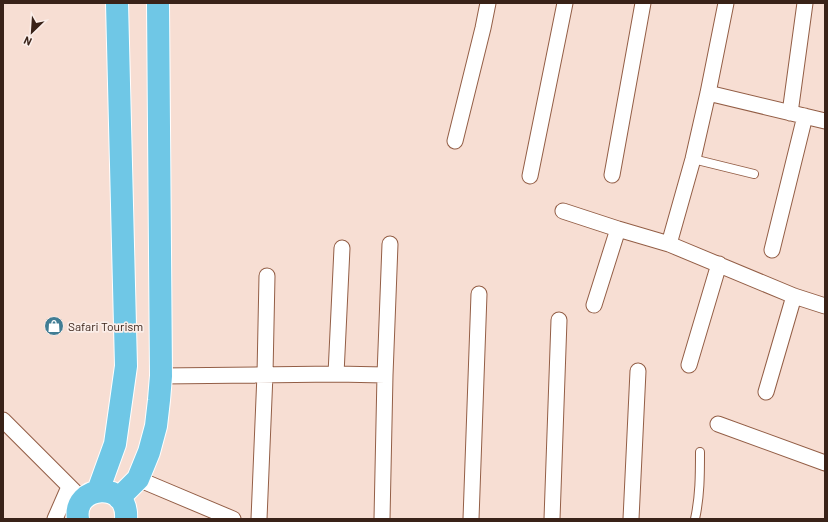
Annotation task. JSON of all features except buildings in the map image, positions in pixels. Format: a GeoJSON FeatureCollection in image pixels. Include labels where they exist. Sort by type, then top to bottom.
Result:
{"type":"FeatureCollection","features":[{"type":"Feature","properties":{"kind":"highway"},"geometry":{"type":"LineString","coordinates":[[82,499],[115,444],[126,366],[117,3]]}},
{"type":"Feature","properties":{"kind":"highway"},"geometry":{"type":"LineString","coordinates":[[119,498],[138,479],[149,452],[156,426],[161,376],[158,3]]}},
{"type":"Feature","properties":{"kind":"highway"},"geometry":{"type":"LineString","coordinates":[[82,499],[106,491],[113,494],[119,498],[123,504],[126,510],[126,519]]}},
{"type":"Feature","properties":{"kind":"street"},"geometry":{"type":"LineString","coordinates":[[455,140],[488,3]]}},
{"type":"Feature","properties":{"kind":"street"},"geometry":{"type":"LineString","coordinates":[[530,176],[565,3]]}},
{"type":"Feature","properties":{"kind":"street"},"geometry":{"type":"LineString","coordinates":[[612,175],[643,3]]}},
{"type":"Feature","properties":{"kind":"street"},"geometry":{"type":"LineString","coordinates":[[669,244],[693,159],[726,3]]}},
{"type":"Feature","properties":{"kind":"street"},"geometry":{"type":"LineString","coordinates":[[790,112],[804,3]]}},
{"type":"Feature","properties":{"kind":"street"},"geometry":{"type":"LineString","coordinates":[[708,93],[825,121]]}},
{"type":"Feature","properties":{"kind":"street"},"geometry":{"type":"LineString","coordinates":[[772,250],[805,116]]}},
{"type":"Feature","properties":{"kind":"street"},"geometry":{"type":"LineString","coordinates":[[563,211],[669,244],[794,296],[825,306]]}},
{"type":"Feature","properties":{"kind":"street"},"geometry":{"type":"LineString","coordinates":[[594,305],[618,229]]}},
{"type":"Feature","properties":{"kind":"street"},"geometry":{"type":"LineString","coordinates":[[382,519],[390,244]]}},
{"type":"Feature","properties":{"kind":"street"},"geometry":{"type":"LineString","coordinates":[[336,374],[342,248]]}},
{"type":"Feature","properties":{"kind":"street"},"geometry":{"type":"LineString","coordinates":[[689,365],[719,264]]}},
{"type":"Feature","properties":{"kind":"street"},"geometry":{"type":"LineString","coordinates":[[258,519],[265,374],[267,276]]}},
{"type":"Feature","properties":{"kind":"street"},"geometry":{"type":"LineString","coordinates":[[471,519],[479,294]]}},
{"type":"Feature","properties":{"kind":"street"},"geometry":{"type":"LineString","coordinates":[[766,392],[794,296]]}},
{"type":"Feature","properties":{"kind":"street"},"geometry":{"type":"LineString","coordinates":[[552,519],[559,320]]}},
{"type":"Feature","properties":{"kind":"street"},"geometry":{"type":"LineString","coordinates":[[631,519],[638,371]]}},
{"type":"Feature","properties":{"kind":"street"},"geometry":{"type":"LineString","coordinates":[[161,376],[265,374],[386,375]]}},
{"type":"Feature","properties":{"kind":"street"},"geometry":{"type":"LineString","coordinates":[[3,420],[82,499],[55,519]]}},
{"type":"Feature","properties":{"kind":"street"},"geometry":{"type":"LineString","coordinates":[[718,424],[825,463]]}},
{"type":"Feature","properties":{"kind":"street"},"geometry":{"type":"LineString","coordinates":[[138,479],[233,519]]}},
{"type":"Feature","properties":{"kind":"lane"},"geometry":{"type":"LineString","coordinates":[[693,159],[754,174]]}},
{"type":"Feature","properties":{"kind":"lane"},"geometry":{"type":"LineString","coordinates":[[695,519],[700,490],[700,452]]}},
{"type":"Feature","properties":{"kind":"place","name":"Safari Tourism"},"geometry":{"type":"Point","coordinates":[54,326]}}]}
